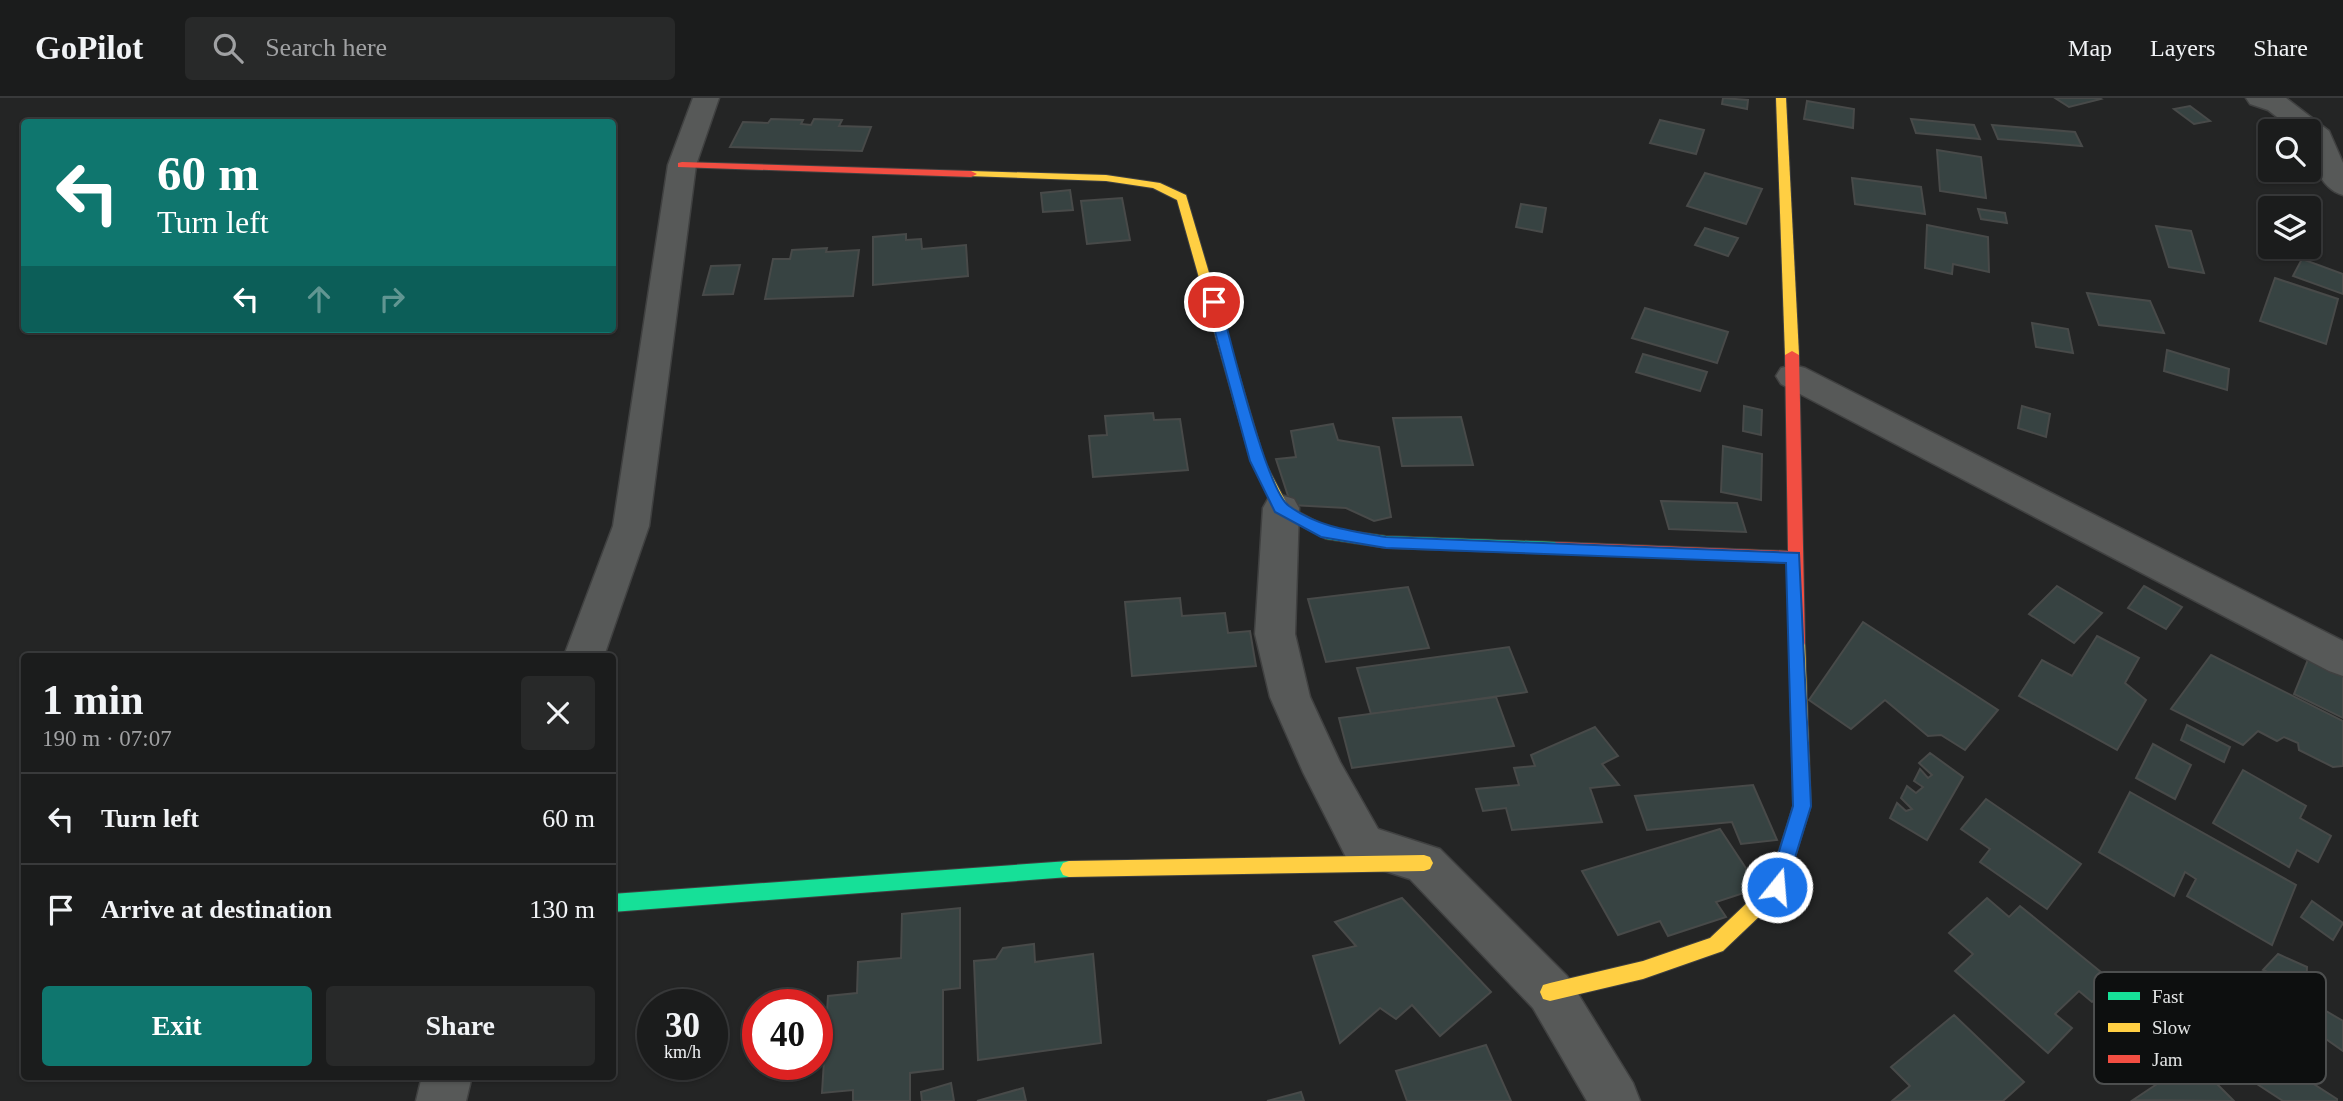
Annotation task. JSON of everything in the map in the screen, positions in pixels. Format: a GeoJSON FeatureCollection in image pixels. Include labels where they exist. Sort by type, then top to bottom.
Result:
{"type":"FeatureCollection","features":[{"type":"Feature","properties":{"kind":"street"},"geometry":{"type":"LineString","coordinates":[[585,653],[631,526],[682,165],[706,98]]}},
{"type":"Feature","properties":{"kind":"street"},"geometry":{"type":"LineString","coordinates":[[1550,992],[1643,970],[1716,944],[1777,887],[1802,806],[1794,557],[1793,376],[1782,98]]}},
{"type":"Feature","properties":{"kind":"street"},"geometry":{"type":"LineString","coordinates":[[2259,98],[2277,104],[2319,137],[2333,173],[2343,186]]}},
{"type":"Feature","properties":{"kind":"street"},"geometry":{"type":"LineString","coordinates":[[682,165],[1106,178],[1156,185],[1182,198],[1258,461],[1281,508],[1275,634],[1290,697],[1324,772],[1363,845],[1424,863],[1550,992],[1615,1101]]}},
{"type":"Feature","properties":{"kind":"street"},"geometry":{"type":"LineString","coordinates":[[1793,376],[2343,660]]}},
{"type":"Feature","properties":{"kind":"street"},"geometry":{"type":"LineString","coordinates":[[1281,508],[1326,533],[1386,542],[1794,557]]}},
{"type":"Feature","properties":{"kind":"street"},"geometry":{"type":"LineString","coordinates":[[616,903],[1052,869],[1424,863]]}},
{"type":"Feature","properties":{"kind":"street"},"geometry":{"type":"LineString","coordinates":[[441,1101],[446,1080]]}},
{"type":"Feature","properties":{"kind":"building"},"geometry":{"type":"Polygon","coordinates":[[[1723,98],[1748,100],[1747,109],[1722,104],[1723,98]]]}},
{"type":"Feature","properties":{"kind":"building"},"geometry":{"type":"Polygon","coordinates":[[[2055,98],[2099,98],[2101,99],[2069,107],[2055,98]]]}},
{"type":"Feature","properties":{"kind":"building"},"geometry":{"type":"Polygon","coordinates":[[[1807,101],[1854,109],[1853,128],[1804,119],[1807,101]]]}},
{"type":"Feature","properties":{"kind":"building"},"geometry":{"type":"Polygon","coordinates":[[[2190,106],[2210,121],[2194,124],[2174,109],[2190,106]]]}},
{"type":"Feature","properties":{"kind":"building"},"geometry":{"type":"Polygon","coordinates":[[[771,119],[803,120],[801,124],[811,125],[814,119],[842,120],[839,126],[871,127],[862,151],[730,147],[743,122],[768,123],[771,119]]]}},
{"type":"Feature","properties":{"kind":"building"},"geometry":{"type":"Polygon","coordinates":[[[1911,119],[1974,125],[1980,139],[1916,133],[1911,119]]]}},
{"type":"Feature","properties":{"kind":"building"},"geometry":{"type":"Polygon","coordinates":[[[1660,120],[1704,130],[1696,154],[1650,143],[1660,120]]]}},
{"type":"Feature","properties":{"kind":"building"},"geometry":{"type":"Polygon","coordinates":[[[1992,125],[2075,132],[2082,146],[1998,139],[1992,125]]]}},
{"type":"Feature","properties":{"kind":"building"},"geometry":{"type":"Polygon","coordinates":[[[1937,150],[1981,157],[1986,198],[1940,191],[1937,150]]]}},
{"type":"Feature","properties":{"kind":"building"},"geometry":{"type":"Polygon","coordinates":[[[1705,173],[1762,189],[1746,224],[1687,206],[1705,173]]]}},
{"type":"Feature","properties":{"kind":"building"},"geometry":{"type":"Polygon","coordinates":[[[1852,178],[1921,187],[1925,214],[1855,204],[1852,178]]]}},
{"type":"Feature","properties":{"kind":"building"},"geometry":{"type":"Polygon","coordinates":[[[1070,190],[1073,210],[1043,212],[1041,193],[1070,190]]]}},
{"type":"Feature","properties":{"kind":"building"},"geometry":{"type":"Polygon","coordinates":[[[1122,198],[1130,240],[1087,244],[1081,201],[1122,198]]]}},
{"type":"Feature","properties":{"kind":"building"},"geometry":{"type":"Polygon","coordinates":[[[1521,204],[1546,208],[1542,232],[1516,227],[1521,204]]]}},
{"type":"Feature","properties":{"kind":"building"},"geometry":{"type":"Polygon","coordinates":[[[1978,209],[2005,213],[2007,223],[1981,219],[1978,209]]]}},
{"type":"Feature","properties":{"kind":"building"},"geometry":{"type":"Polygon","coordinates":[[[1927,225],[1988,237],[1989,272],[1953,264],[1952,274],[1925,268],[1927,225]]]}},
{"type":"Feature","properties":{"kind":"building"},"geometry":{"type":"Polygon","coordinates":[[[2156,226],[2191,231],[2204,273],[2169,267],[2156,226]]]}},
{"type":"Feature","properties":{"kind":"building"},"geometry":{"type":"Polygon","coordinates":[[[1705,228],[1738,238],[1728,256],[1695,245],[1705,228]]]}},
{"type":"Feature","properties":{"kind":"building"},"geometry":{"type":"Polygon","coordinates":[[[906,234],[906,240],[921,239],[922,249],[966,245],[968,276],[873,285],[873,237],[906,234]]]}},
{"type":"Feature","properties":{"kind":"building"},"geometry":{"type":"Polygon","coordinates":[[[827,248],[826,252],[859,250],[853,296],[765,299],[773,259],[790,259],[792,250],[827,248]]]}},
{"type":"Feature","properties":{"kind":"building"},"geometry":{"type":"Polygon","coordinates":[[[2302,259],[2343,274],[2343,294],[2293,276],[2302,259]]]}},
{"type":"Feature","properties":{"kind":"building"},"geometry":{"type":"Polygon","coordinates":[[[740,265],[733,294],[703,295],[711,266],[740,265]]]}},
{"type":"Feature","properties":{"kind":"building"},"geometry":{"type":"Polygon","coordinates":[[[2275,278],[2338,299],[2326,344],[2260,321],[2275,278]]]}},
{"type":"Feature","properties":{"kind":"building"},"geometry":{"type":"Polygon","coordinates":[[[2087,293],[2150,301],[2164,333],[2099,325],[2087,293]]]}},
{"type":"Feature","properties":{"kind":"building"},"geometry":{"type":"Polygon","coordinates":[[[1645,308],[1728,332],[1717,363],[1632,338],[1645,308]]]}},
{"type":"Feature","properties":{"kind":"building"},"geometry":{"type":"Polygon","coordinates":[[[2032,323],[2068,329],[2073,353],[2036,347],[2032,323]]]}},
{"type":"Feature","properties":{"kind":"building"},"geometry":{"type":"Polygon","coordinates":[[[2167,350],[2229,369],[2227,390],[2164,371],[2167,350]]]}},
{"type":"Feature","properties":{"kind":"building"},"geometry":{"type":"Polygon","coordinates":[[[1643,354],[1707,372],[1700,391],[1636,372],[1643,354]]]}},
{"type":"Feature","properties":{"kind":"building"},"geometry":{"type":"Polygon","coordinates":[[[1744,406],[1762,410],[1761,435],[1743,431],[1744,406]]]}},
{"type":"Feature","properties":{"kind":"building"},"geometry":{"type":"Polygon","coordinates":[[[2022,406],[2050,414],[2046,437],[2018,428],[2022,406]]]}},
{"type":"Feature","properties":{"kind":"building"},"geometry":{"type":"Polygon","coordinates":[[[1153,413],[1154,420],[1180,419],[1188,470],[1093,477],[1089,436],[1107,435],[1105,416],[1153,413]]]}},
{"type":"Feature","properties":{"kind":"building"},"geometry":{"type":"Polygon","coordinates":[[[1461,417],[1473,465],[1402,466],[1393,418],[1461,417]]]}},
{"type":"Feature","properties":{"kind":"building"},"geometry":{"type":"Polygon","coordinates":[[[1333,424],[1338,440],[1379,447],[1391,517],[1374,521],[1346,508],[1291,505],[1276,459],[1296,457],[1291,431],[1333,424]]]}},
{"type":"Feature","properties":{"kind":"building"},"geometry":{"type":"Polygon","coordinates":[[[1723,446],[1762,454],[1761,500],[1721,492],[1723,446]]]}},
{"type":"Feature","properties":{"kind":"building"},"geometry":{"type":"Polygon","coordinates":[[[1661,501],[1737,503],[1746,532],[1669,529],[1661,501]]]}},
{"type":"Feature","properties":{"kind":"building"},"geometry":{"type":"Polygon","coordinates":[[[2057,586],[2102,613],[2074,643],[2029,614],[2057,586]]]}},
{"type":"Feature","properties":{"kind":"building"},"geometry":{"type":"Polygon","coordinates":[[[2144,586],[2182,607],[2166,629],[2128,608],[2144,586]]]}},
{"type":"Feature","properties":{"kind":"building"},"geometry":{"type":"Polygon","coordinates":[[[1408,587],[1429,648],[1326,662],[1308,599],[1408,587]]]}},
{"type":"Feature","properties":{"kind":"building"},"geometry":{"type":"Polygon","coordinates":[[[1180,598],[1182,616],[1225,613],[1228,633],[1250,631],[1256,666],[1132,676],[1125,602],[1180,598]]]}},
{"type":"Feature","properties":{"kind":"building"},"geometry":{"type":"Polygon","coordinates":[[[1863,622],[1998,710],[1965,750],[1941,735],[1928,736],[1885,700],[1851,729],[1809,700],[1863,622]]]}},
{"type":"Feature","properties":{"kind":"building"},"geometry":{"type":"Polygon","coordinates":[[[2097,636],[2139,658],[2125,683],[2146,700],[2117,750],[2019,696],[2042,660],[2072,676],[2097,636]]]}},
{"type":"Feature","properties":{"kind":"building"},"geometry":{"type":"Polygon","coordinates":[[[1509,647],[1527,692],[1371,714],[1357,668],[1509,647]]]}},
{"type":"Feature","properties":{"kind":"building"},"geometry":{"type":"Polygon","coordinates":[[[2311,652],[2343,667],[2343,718],[2294,694],[2311,652]]]}},
{"type":"Feature","properties":{"kind":"building"},"geometry":{"type":"Polygon","coordinates":[[[2211,655],[2343,721],[2343,766],[2333,767],[2299,750],[2298,743],[2284,737],[2277,741],[2258,731],[2243,745],[2171,709],[2211,655]]]}},
{"type":"Feature","properties":{"kind":"building"},"geometry":{"type":"Polygon","coordinates":[[[1496,697],[1514,746],[1352,768],[1339,718],[1496,697]]]}},
{"type":"Feature","properties":{"kind":"building"},"geometry":{"type":"Polygon","coordinates":[[[2187,725],[2230,747],[2224,762],[2181,740],[2187,725]]]}},
{"type":"Feature","properties":{"kind":"building"},"geometry":{"type":"Polygon","coordinates":[[[1595,727],[1618,756],[1602,764],[1619,785],[1590,788],[1602,822],[1512,830],[1506,808],[1483,811],[1476,789],[1519,785],[1514,768],[1535,766],[1531,755],[1595,727]]]}},
{"type":"Feature","properties":{"kind":"building"},"geometry":{"type":"Polygon","coordinates":[[[2153,744],[2191,765],[2175,799],[2136,778],[2153,744]]]}},
{"type":"Feature","properties":{"kind":"building"},"geometry":{"type":"Polygon","coordinates":[[[1930,753],[1963,777],[1927,840],[1890,818],[1897,803],[1906,811],[1912,809],[1901,798],[1907,786],[1916,793],[1923,787],[1914,781],[1920,769],[1928,778],[1932,775],[1919,763],[1930,753]]]}},
{"type":"Feature","properties":{"kind":"building"},"geometry":{"type":"Polygon","coordinates":[[[2243,770],[2306,806],[2300,818],[2331,836],[2318,862],[2297,850],[2289,867],[2213,823],[2243,770]]]}},
{"type":"Feature","properties":{"kind":"building"},"geometry":{"type":"Polygon","coordinates":[[[1753,785],[1777,840],[1741,844],[1732,822],[1647,830],[1635,796],[1753,785]]]}},
{"type":"Feature","properties":{"kind":"building"},"geometry":{"type":"Polygon","coordinates":[[[2130,792],[2296,885],[2272,945],[2187,896],[2196,879],[2185,872],[2174,896],[2099,852],[2130,792]]]}},
{"type":"Feature","properties":{"kind":"building"},"geometry":{"type":"Polygon","coordinates":[[[1986,799],[2081,864],[2047,909],[1980,862],[1990,849],[1961,829],[1986,799]]]}},
{"type":"Feature","properties":{"kind":"building"},"geometry":{"type":"Polygon","coordinates":[[[1720,829],[1759,888],[1716,902],[1726,917],[1668,936],[1660,921],[1618,935],[1582,871],[1720,829]]]}},
{"type":"Feature","properties":{"kind":"building"},"geometry":{"type":"Polygon","coordinates":[[[1402,898],[1491,992],[1440,1036],[1412,1005],[1396,1019],[1380,1008],[1340,1043],[1313,956],[1356,946],[1335,922],[1402,898]]]}},
{"type":"Feature","properties":{"kind":"building"},"geometry":{"type":"Polygon","coordinates":[[[1987,898],[2009,917],[2020,906],[2101,972],[2094,972],[2094,1000],[2092,1002],[2079,991],[2055,1014],[2072,1028],[2048,1053],[1955,971],[1973,954],[1949,933],[1987,898]]]}},
{"type":"Feature","properties":{"kind":"building"},"geometry":{"type":"Polygon","coordinates":[[[2312,901],[2343,923],[2333,940],[2301,917],[2312,901]]]}},
{"type":"Feature","properties":{"kind":"building"},"geometry":{"type":"Polygon","coordinates":[[[960,908],[960,988],[943,990],[943,1069],[910,1073],[910,1101],[853,1101],[853,1090],[822,1093],[823,1080],[833,1080],[833,995],[857,993],[858,962],[901,958],[902,914],[960,908]]]}},
{"type":"Feature","properties":{"kind":"building"},"geometry":{"type":"Polygon","coordinates":[[[1034,944],[1035,962],[1093,954],[1101,1043],[978,1060],[974,961],[996,959],[1003,948],[1034,944]]]}},
{"type":"Feature","properties":{"kind":"building"},"geometry":{"type":"Polygon","coordinates":[[[2278,954],[2307,967],[2307,972],[2263,970],[2278,954]]]}},
{"type":"Feature","properties":{"kind":"building"},"geometry":{"type":"Polygon","coordinates":[[[2326,1011],[2343,1021],[2343,1051],[2326,1039],[2326,1011]]]}},
{"type":"Feature","properties":{"kind":"building"},"geometry":{"type":"Polygon","coordinates":[[[1954,1015],[2024,1082],[2003,1101],[1892,1101],[1910,1086],[1891,1067],[1954,1015]]]}},
{"type":"Feature","properties":{"kind":"building"},"geometry":{"type":"Polygon","coordinates":[[[1486,1045],[1511,1101],[1407,1101],[1396,1071],[1486,1045]]]}},
{"type":"Feature","properties":{"kind":"building"},"geometry":{"type":"Polygon","coordinates":[[[951,1083],[954,1101],[922,1101],[921,1092],[951,1083]]]}},
{"type":"Feature","properties":{"kind":"building"},"geometry":{"type":"Polygon","coordinates":[[[2157,1084],[2217,1084],[2234,1101],[2133,1100],[2157,1084]]]}},
{"type":"Feature","properties":{"kind":"building"},"geometry":{"type":"Polygon","coordinates":[[[2257,1084],[2314,1084],[2337,1099],[2337,1101],[2283,1101],[2257,1084]]]}},
{"type":"Feature","properties":{"kind":"building"},"geometry":{"type":"Polygon","coordinates":[[[1023,1088],[1026,1101],[977,1101],[1023,1088]]]}},
{"type":"Feature","properties":{"kind":"building"},"geometry":{"type":"Polygon","coordinates":[[[1301,1092],[1304,1101],[1267,1101],[1301,1092]]]}},
{"type":"Feature","properties":{"kind":"traffic: fast"},"geometry":{"type":"LineString","coordinates":[[1297,517],[1326,533],[1386,542],[1556,548]]}},
{"type":"Feature","properties":{"kind":"traffic: fast"},"geometry":{"type":"LineString","coordinates":[[616,903],[1069,869]]}},
{"type":"Feature","properties":{"kind":"traffic: slow"},"geometry":{"type":"LineString","coordinates":[[1781,98],[1792,355]]}},
{"type":"Feature","properties":{"kind":"traffic: slow"},"geometry":{"type":"LineString","coordinates":[[971,174],[1106,178],[1156,185],[1182,198],[1258,462],[1281,508],[1297,517]]}},
{"type":"Feature","properties":{"kind":"traffic: slow"},"geometry":{"type":"LineString","coordinates":[[1550,992],[1643,970],[1716,945],[1777,887],[1802,806],[1797,643]]}},
{"type":"Feature","properties":{"kind":"traffic: slow"},"geometry":{"type":"LineString","coordinates":[[1069,869],[1424,863]]}},
{"type":"Feature","properties":{"kind":"traffic: jam"},"geometry":{"type":"LineString","coordinates":[[682,165],[971,174]]}},
{"type":"Feature","properties":{"kind":"traffic: jam"},"geometry":{"type":"LineString","coordinates":[[1792,355],[1797,643]]}},
{"type":"Feature","properties":{"kind":"traffic: jam"},"geometry":{"type":"LineString","coordinates":[[1556,548],[1794,557]]}},
{"type":"Feature","properties":{"kind":"route"},"geometry":{"type":"LineString","coordinates":[[1214,302],[1258,461],[1269,485],[1281,508],[1326,533],[1386,542],[1794,557],[1802,806],[1777,887]]}}]}
